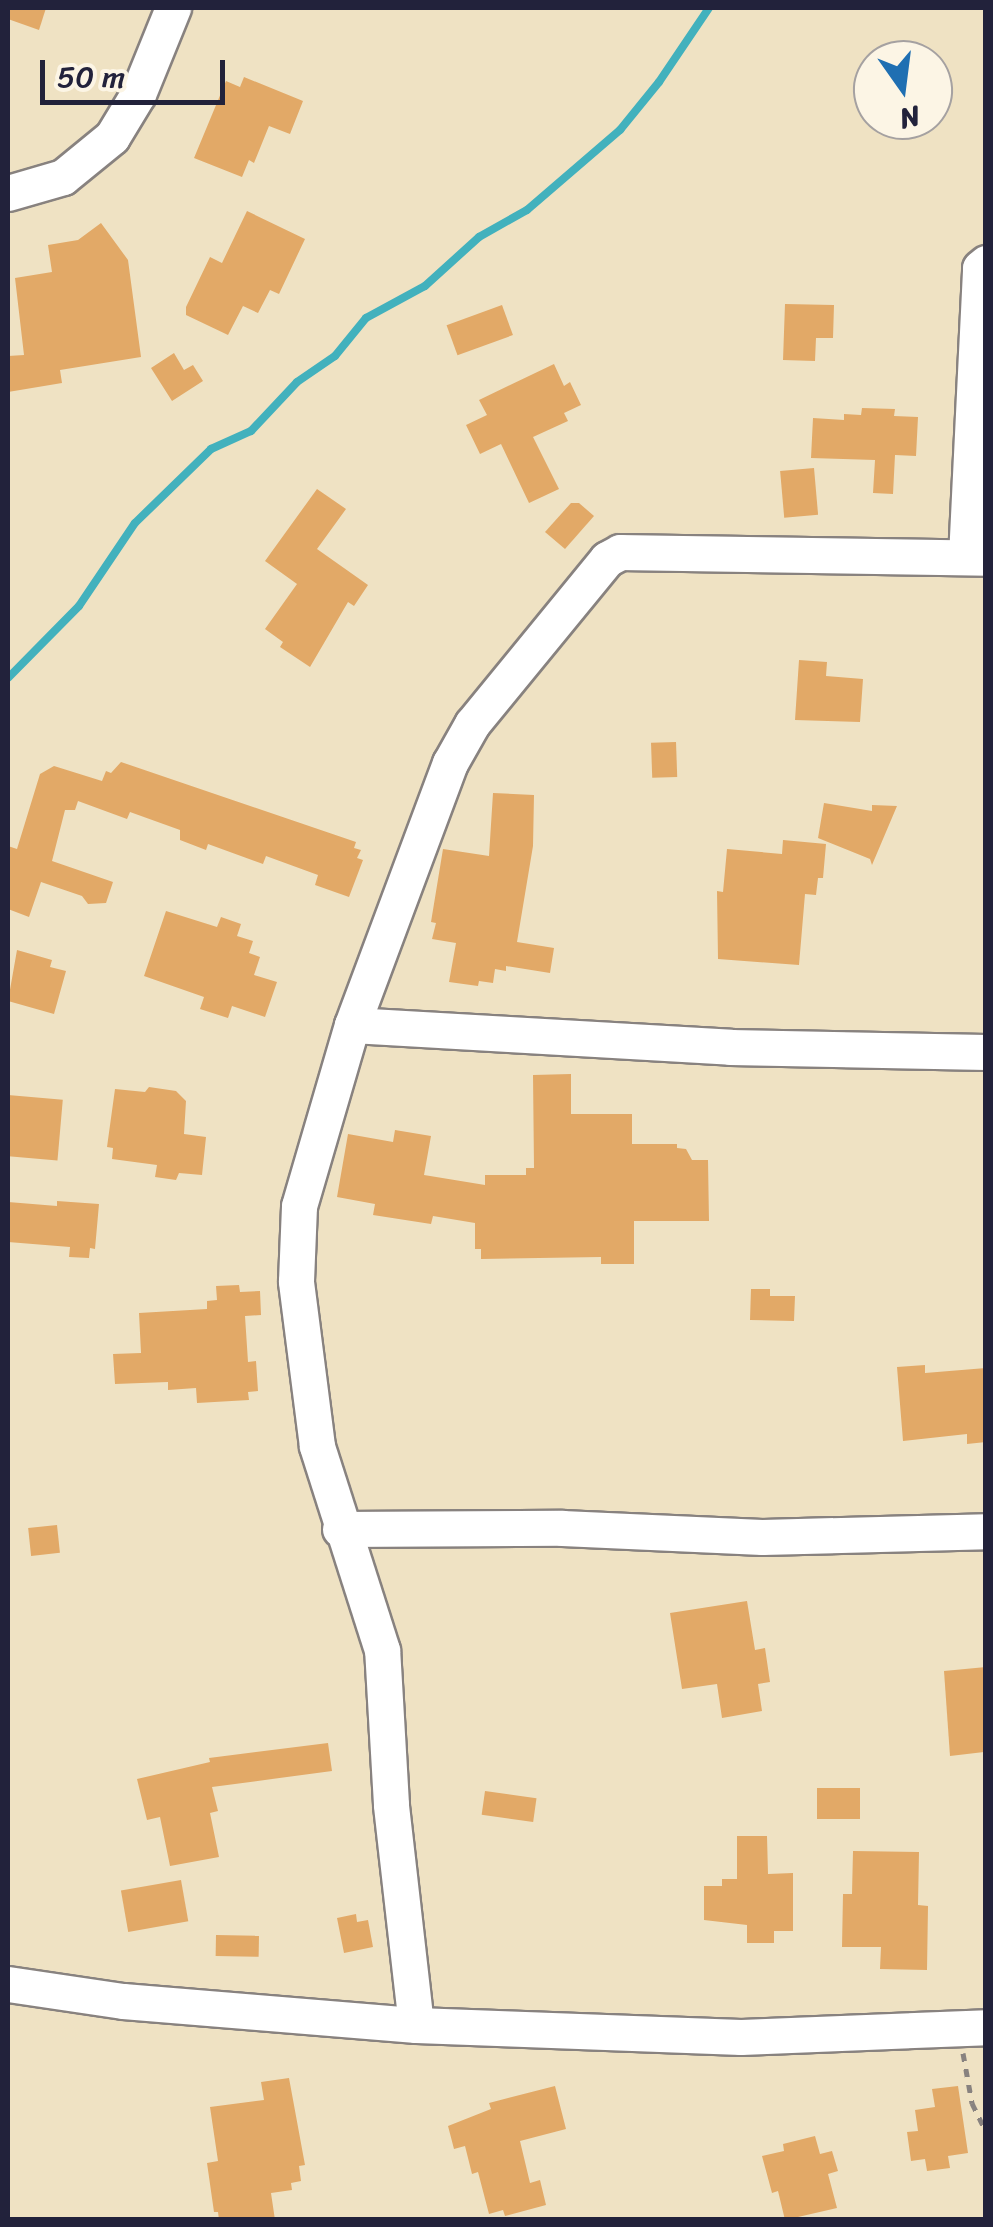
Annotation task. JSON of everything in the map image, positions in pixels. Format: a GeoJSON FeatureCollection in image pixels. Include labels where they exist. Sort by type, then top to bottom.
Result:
{"type":"FeatureCollection","features":[{"type":"Feature","properties":{"kind":"street"},"geometry":{"type":"LineString","coordinates":[[8,193],[63,177],[112,138],[138,94],[174,8]]}},
{"type":"Feature","properties":{"kind":"street"},"geometry":{"type":"LineString","coordinates":[[416,2025],[391,1804],[382,1650],[340,1529],[317,1446],[296,1281],[299,1206],[352,1025],[459,742],[607,559],[637,549],[976,558],[980,268],[986,263]]}},
{"type":"Feature","properties":{"kind":"street"},"geometry":{"type":"LineString","coordinates":[[352,1025],[730,1048],[986,1052]]}},
{"type":"Feature","properties":{"kind":"street"},"geometry":{"type":"LineString","coordinates":[[340,1529],[562,1528],[762,1536],[986,1531]]}},
{"type":"Feature","properties":{"kind":"street"},"geometry":{"type":"LineString","coordinates":[[8,1984],[142,2003],[416,2025],[741,2037],[972,2028]]}},
{"type":"Feature","properties":{"kind":"path"},"geometry":{"type":"LineString","coordinates":[[972,2028],[972,2103],[986,2132]]}},
{"type":"Feature","properties":{"kind":"building"},"geometry":{"type":"Polygon","coordinates":[[[8,8],[46,8],[39,30],[8,19],[8,8]]]}},
{"type":"Feature","properties":{"kind":"building"},"geometry":{"type":"Polygon","coordinates":[[[244,77],[303,101],[290,134],[269,126],[254,163],[249,160],[242,177],[194,158],[226,81],[240,87],[244,77]]]}},
{"type":"Feature","properties":{"kind":"building"},"geometry":{"type":"Polygon","coordinates":[[[247,211],[305,239],[279,294],[270,290],[258,313],[243,306],[228,335],[186,315],[186,307],[210,257],[222,263],[247,211]]]}},
{"type":"Feature","properties":{"kind":"building"},"geometry":{"type":"Polygon","coordinates":[[[101,223],[128,260],[141,357],[60,370],[62,383],[8,392],[8,356],[24,355],[15,278],[52,272],[48,245],[78,240],[101,223]]]}},
{"type":"Feature","properties":{"kind":"building"},"geometry":{"type":"Polygon","coordinates":[[[785,304],[834,305],[833,338],[816,338],[815,361],[783,360],[785,304]]]}},
{"type":"Feature","properties":{"kind":"building"},"geometry":{"type":"Polygon","coordinates":[[[502,305],[513,335],[458,355],[447,325],[502,305]]]}},
{"type":"Feature","properties":{"kind":"building"},"geometry":{"type":"Polygon","coordinates":[[[174,353],[184,370],[193,365],[203,381],[172,401],[151,368],[174,353]]]}},
{"type":"Feature","properties":{"kind":"building"},"geometry":{"type":"Polygon","coordinates":[[[554,364],[564,386],[570,382],[581,405],[564,413],[568,421],[533,437],[559,489],[529,503],[501,444],[480,454],[466,425],[487,415],[479,400],[554,364]]]}},
{"type":"Feature","properties":{"kind":"building"},"geometry":{"type":"Polygon","coordinates":[[[862,408],[895,409],[894,416],[918,417],[916,456],[895,455],[893,494],[873,493],[875,460],[811,458],[813,418],[844,420],[844,414],[861,415],[862,408]]]}},
{"type":"Feature","properties":{"kind":"building"},"geometry":{"type":"Polygon","coordinates":[[[814,468],[818,515],[784,518],[780,471],[814,468]]]}},
{"type":"Feature","properties":{"kind":"building"},"geometry":{"type":"Polygon","coordinates":[[[317,489],[346,509],[317,549],[368,585],[354,606],[348,602],[310,667],[280,647],[283,642],[265,629],[297,584],[265,561],[317,489]]]}},
{"type":"Feature","properties":{"kind":"building"},"geometry":{"type":"Polygon","coordinates":[[[571,503],[579,503],[594,516],[565,549],[545,532],[571,503]]]}},
{"type":"Feature","properties":{"kind":"building"},"geometry":{"type":"Polygon","coordinates":[[[799,660],[827,662],[826,676],[863,679],[860,722],[795,720],[799,660]]]}},
{"type":"Feature","properties":{"kind":"building"},"geometry":{"type":"Polygon","coordinates":[[[676,742],[677,777],[652,778],[651,743],[676,742]]]}},
{"type":"Feature","properties":{"kind":"building"},"geometry":{"type":"Polygon","coordinates":[[[121,762],[356,842],[354,848],[361,850],[357,858],[363,860],[349,897],[315,885],[318,875],[266,856],[263,864],[208,844],[206,850],[180,840],[180,830],[130,812],[127,819],[78,801],[75,810],[65,810],[52,861],[113,882],[106,903],[88,904],[82,896],[41,882],[29,917],[8,909],[8,846],[17,849],[40,774],[54,766],[102,781],[106,771],[111,773],[121,762]]]}},
{"type":"Feature","properties":{"kind":"building"},"geometry":{"type":"Polygon","coordinates":[[[493,793],[534,795],[533,846],[517,942],[554,948],[550,973],[506,966],[506,971],[495,969],[493,983],[479,981],[478,986],[449,982],[456,943],[432,939],[436,923],[431,922],[443,849],[489,856],[493,793]]]}},
{"type":"Feature","properties":{"kind":"building"},"geometry":{"type":"Polygon","coordinates":[[[824,803],[872,811],[872,805],[897,806],[872,865],[870,859],[818,838],[824,803]]]}},
{"type":"Feature","properties":{"kind":"building"},"geometry":{"type":"Polygon","coordinates":[[[783,840],[826,844],[823,878],[818,878],[816,895],[805,894],[799,965],[718,959],[717,891],[723,892],[727,849],[782,854],[783,840]]]}},
{"type":"Feature","properties":{"kind":"building"},"geometry":{"type":"Polygon","coordinates":[[[166,911],[217,927],[221,917],[241,924],[237,936],[253,941],[249,953],[260,957],[254,975],[277,982],[265,1017],[232,1006],[228,1018],[200,1009],[204,997],[144,976],[166,911]]]}},
{"type":"Feature","properties":{"kind":"building"},"geometry":{"type":"Polygon","coordinates":[[[17,950],[52,960],[50,967],[66,971],[54,1014],[8,1001],[17,950]]]}},
{"type":"Feature","properties":{"kind":"building"},"geometry":{"type":"Polygon","coordinates":[[[571,1074],[571,1114],[632,1114],[632,1144],[677,1144],[677,1148],[686,1149],[692,1160],[708,1160],[709,1221],[634,1221],[634,1264],[601,1264],[601,1257],[481,1259],[481,1249],[475,1249],[475,1223],[433,1216],[431,1224],[373,1215],[375,1204],[337,1197],[348,1134],[393,1142],[395,1130],[431,1136],[424,1175],[485,1185],[485,1175],[526,1175],[526,1168],[534,1168],[533,1075],[571,1074]]]}},
{"type":"Feature","properties":{"kind":"building"},"geometry":{"type":"Polygon","coordinates":[[[149,1087],[176,1091],[186,1101],[184,1134],[206,1137],[202,1175],[179,1173],[176,1180],[155,1177],[157,1165],[112,1159],[113,1148],[107,1147],[115,1089],[145,1092],[149,1087]]]}},
{"type":"Feature","properties":{"kind":"building"},"geometry":{"type":"Polygon","coordinates":[[[8,1095],[63,1100],[57,1161],[8,1156],[8,1095]]]}},
{"type":"Feature","properties":{"kind":"building"},"geometry":{"type":"Polygon","coordinates":[[[57,1201],[99,1204],[95,1249],[90,1248],[89,1258],[69,1257],[70,1247],[8,1242],[8,1202],[57,1206],[57,1201]]]}},
{"type":"Feature","properties":{"kind":"building"},"geometry":{"type":"Polygon","coordinates":[[[239,1285],[240,1292],[260,1291],[261,1315],[245,1316],[248,1362],[256,1361],[258,1391],[248,1392],[249,1400],[197,1403],[196,1388],[168,1390],[168,1382],[115,1384],[113,1354],[141,1353],[139,1313],[207,1309],[207,1301],[217,1300],[216,1286],[239,1285]]]}},
{"type":"Feature","properties":{"kind":"building"},"geometry":{"type":"Polygon","coordinates":[[[751,1289],[770,1289],[770,1296],[795,1296],[794,1321],[750,1320],[751,1289]]]}},
{"type":"Feature","properties":{"kind":"building"},"geometry":{"type":"Polygon","coordinates":[[[925,1365],[925,1373],[986,1368],[986,1442],[967,1444],[967,1434],[903,1441],[897,1367],[925,1365]]]}},
{"type":"Feature","properties":{"kind":"building"},"geometry":{"type":"Polygon","coordinates":[[[57,1525],[60,1553],[31,1556],[28,1528],[57,1525]]]}},
{"type":"Feature","properties":{"kind":"building"},"geometry":{"type":"Polygon","coordinates":[[[747,1601],[755,1650],[765,1648],[770,1682],[758,1684],[762,1711],[722,1718],[717,1684],[682,1689],[670,1613],[747,1601]]]}},
{"type":"Feature","properties":{"kind":"building"},"geometry":{"type":"Polygon","coordinates":[[[986,1667],[984,1752],[950,1756],[944,1671],[986,1667]]]}},
{"type":"Feature","properties":{"kind":"building"},"geometry":{"type":"Polygon","coordinates":[[[328,1743],[332,1771],[212,1787],[218,1811],[210,1813],[219,1857],[170,1866],[160,1817],[147,1820],[137,1779],[210,1762],[209,1758],[328,1743]]]}},
{"type":"Feature","properties":{"kind":"building"},"geometry":{"type":"Polygon","coordinates":[[[817,1788],[860,1788],[860,1819],[817,1819],[817,1788]]]}},
{"type":"Feature","properties":{"kind":"building"},"geometry":{"type":"Polygon","coordinates":[[[485,1791],[536,1798],[533,1822],[482,1815],[485,1791]]]}},
{"type":"Feature","properties":{"kind":"building"},"geometry":{"type":"Polygon","coordinates":[[[737,1836],[767,1836],[768,1874],[793,1873],[793,1931],[774,1931],[774,1943],[747,1943],[747,1925],[704,1920],[704,1886],[722,1886],[722,1879],[737,1879],[737,1836]]]}},
{"type":"Feature","properties":{"kind":"building"},"geometry":{"type":"Polygon","coordinates":[[[853,1851],[919,1852],[918,1905],[928,1906],[927,1970],[880,1969],[881,1947],[842,1947],[843,1894],[852,1894],[853,1851]]]}},
{"type":"Feature","properties":{"kind":"building"},"geometry":{"type":"Polygon","coordinates":[[[181,1880],[188,1921],[128,1932],[121,1891],[181,1880]]]}},
{"type":"Feature","properties":{"kind":"building"},"geometry":{"type":"Polygon","coordinates":[[[356,1914],[357,1922],[368,1920],[373,1947],[344,1953],[337,1918],[356,1914]]]}},
{"type":"Feature","properties":{"kind":"building"},"geometry":{"type":"Polygon","coordinates":[[[216,1935],[259,1936],[259,1957],[216,1956],[216,1935]]]}},
{"type":"Feature","properties":{"kind":"building"},"geometry":{"type":"Polygon","coordinates":[[[289,2078],[305,2165],[299,2166],[301,2181],[291,2183],[292,2190],[271,2193],[275,2220],[219,2220],[218,2212],[214,2212],[207,2163],[218,2161],[210,2107],[264,2100],[261,2082],[289,2078]]]}},
{"type":"Feature","properties":{"kind":"building"},"geometry":{"type":"Polygon","coordinates":[[[555,2086],[566,2129],[520,2141],[530,2183],[540,2180],[546,2205],[505,2216],[503,2210],[489,2214],[478,2172],[472,2174],[465,2146],[454,2149],[448,2126],[491,2109],[489,2103],[555,2086]]]}},
{"type":"Feature","properties":{"kind":"building"},"geometry":{"type":"Polygon","coordinates":[[[958,2086],[968,2153],[948,2156],[950,2168],[927,2171],[925,2159],[911,2161],[907,2132],[918,2131],[915,2110],[935,2107],[932,2089],[958,2086]]]}},
{"type":"Feature","properties":{"kind":"building"},"geometry":{"type":"Polygon","coordinates":[[[815,2136],[820,2154],[832,2151],[838,2171],[828,2174],[837,2208],[785,2220],[778,2191],[772,2193],[762,2156],[784,2151],[783,2144],[815,2136]]]}},
{"type":"Feature","properties":{"kind":"waterway"},"geometry":{"type":"LineString","coordinates":[[8,678],[79,606],[135,523],[211,449],[251,431],[297,382],[335,356],[366,318],[425,286],[479,237],[527,210],[620,130],[659,82],[709,8]]}}]}
